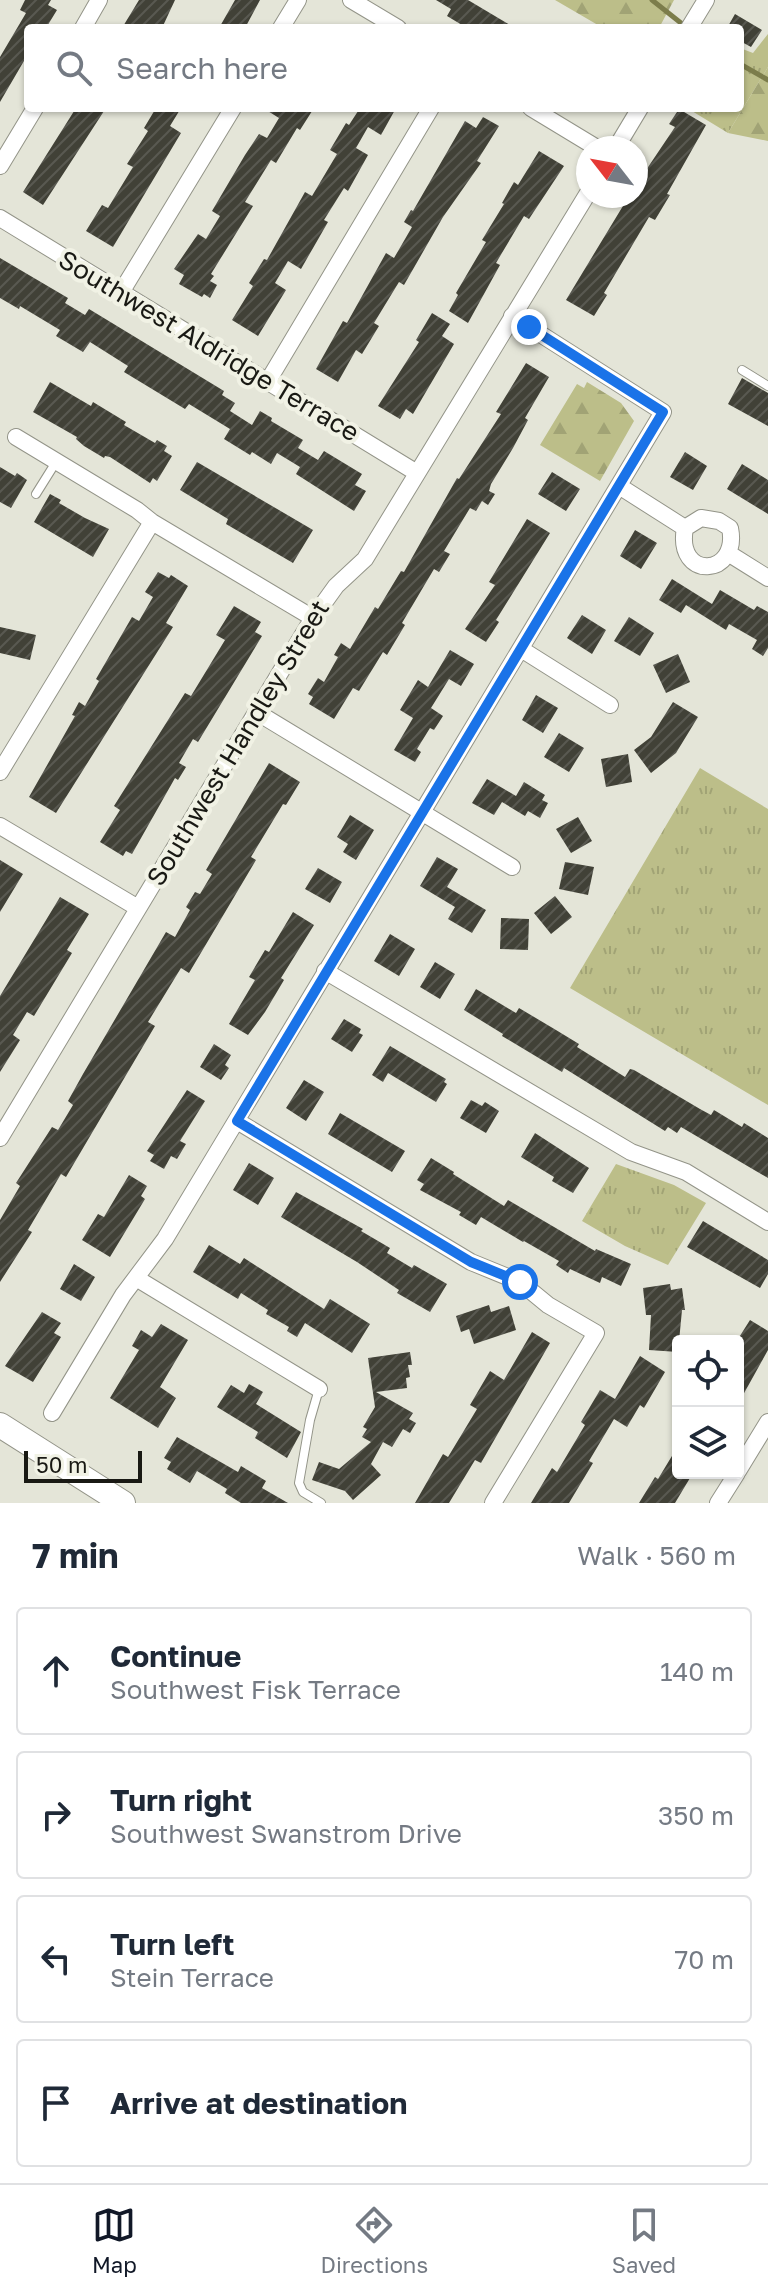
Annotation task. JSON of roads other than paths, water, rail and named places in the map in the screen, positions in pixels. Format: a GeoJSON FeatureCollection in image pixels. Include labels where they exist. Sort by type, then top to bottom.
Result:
{"type":"FeatureCollection","features":[{"type":"Feature","properties":{"kind":"main road"},"geometry":{"type":"LineString","coordinates":[[0,1425],[123,1503]]}},
{"type":"Feature","properties":{"kind":"street"},"geometry":{"type":"LineString","coordinates":[[85,24],[99,0]]}},
{"type":"Feature","properties":{"kind":"street"},"geometry":{"type":"LineString","coordinates":[[283,24],[298,0]]}},
{"type":"Feature","properties":{"kind":"street"},"geometry":{"type":"LineString","coordinates":[[351,0],[391,24]]}},
{"type":"Feature","properties":{"kind":"street"},"geometry":{"type":"LineString","coordinates":[[691,24],[706,0]]}},
{"type":"Feature","properties":{"kind":"street"},"geometry":{"type":"LineString","coordinates":[[0,166],[33,112]]}},
{"type":"Feature","properties":{"kind":"street"},"geometry":{"type":"LineString","coordinates":[[120,294],[231,112]]}},
{"type":"Feature","properties":{"kind":"street"},"geometry":{"type":"LineString","coordinates":[[268,381],[429,112]]}},
{"type":"Feature","properties":{"kind":"street"},"geometry":{"type":"LineString","coordinates":[[538,112],[577,136]]}},
{"type":"Feature","properties":{"kind":"street"},"geometry":{"type":"LineString","coordinates":[[623,136],[638,112]]}},
{"type":"Feature","properties":{"kind":"street","name":"Southwest Handley Street"},"geometry":{"type":"LineString","coordinates":[[0,1138],[313,618],[336,586],[365,559],[579,208]]}},
{"type":"Feature","properties":{"kind":"street","name":"Southwest Aldridge Terrace"},"geometry":{"type":"LineString","coordinates":[[0,218],[417,473]]}},
{"type":"Feature","properties":{"kind":"street"},"geometry":{"type":"LineString","coordinates":[[52,1413],[123,1295],[165,1239],[663,412],[512,316]]}},
{"type":"Feature","properties":{"kind":"street"},"geometry":{"type":"LineString","coordinates":[[16,437],[313,618]]}},
{"type":"Feature","properties":{"kind":"street"},"geometry":{"type":"LineString","coordinates":[[619,486],[685,528]]}},
{"type":"Feature","properties":{"kind":"street"},"geometry":{"type":"LineString","coordinates":[[701,518],[719,521],[730,528],[732,539],[723,561],[708,567],[689,559],[682,541],[685,528],[701,518]]}},
{"type":"Feature","properties":{"kind":"street"},"geometry":{"type":"LineString","coordinates":[[0,772],[152,522]]}},
{"type":"Feature","properties":{"kind":"street"},"geometry":{"type":"LineString","coordinates":[[728,553],[768,578]]}},
{"type":"Feature","properties":{"kind":"street"},"geometry":{"type":"LineString","coordinates":[[521,649],[610,705]]}},
{"type":"Feature","properties":{"kind":"street"},"geometry":{"type":"LineString","coordinates":[[258,713],[512,867]]}},
{"type":"Feature","properties":{"kind":"street"},"geometry":{"type":"LineString","coordinates":[[0,826],[138,908]]}},
{"type":"Feature","properties":{"kind":"street"},"geometry":{"type":"LineString","coordinates":[[325,971],[631,1152],[686,1172],[768,1222]]}},
{"type":"Feature","properties":{"kind":"street"},"geometry":{"type":"LineString","coordinates":[[237,1121],[471,1262],[520,1282],[548,1305],[596,1333],[493,1503]]}},
{"type":"Feature","properties":{"kind":"street"},"geometry":{"type":"LineString","coordinates":[[136,1278],[319,1389]]}},
{"type":"Feature","properties":{"kind":"street"},"geometry":{"type":"LineString","coordinates":[[744,1462],[768,1422]]}},
{"type":"Feature","properties":{"kind":"street"},"geometry":{"type":"LineString","coordinates":[[718,1503],[733,1479]]}},
{"type":"Feature","properties":{"kind":"lane"},"geometry":{"type":"LineString","coordinates":[[742,370],[768,386]]}},
{"type":"Feature","properties":{"kind":"lane"},"geometry":{"type":"LineString","coordinates":[[36,494],[56,462]]}},
{"type":"Feature","properties":{"kind":"lane"},"geometry":{"type":"LineString","coordinates":[[319,1389],[299,1483],[303,1492],[321,1503]]}},
{"type":"Feature","properties":{"kind":"waterway"},"geometry":{"type":"LineString","coordinates":[[652,0],[682,24]]}},
{"type":"Feature","properties":{"kind":"waterway"},"geometry":{"type":"LineString","coordinates":[[744,66],[768,80]]}}]}
